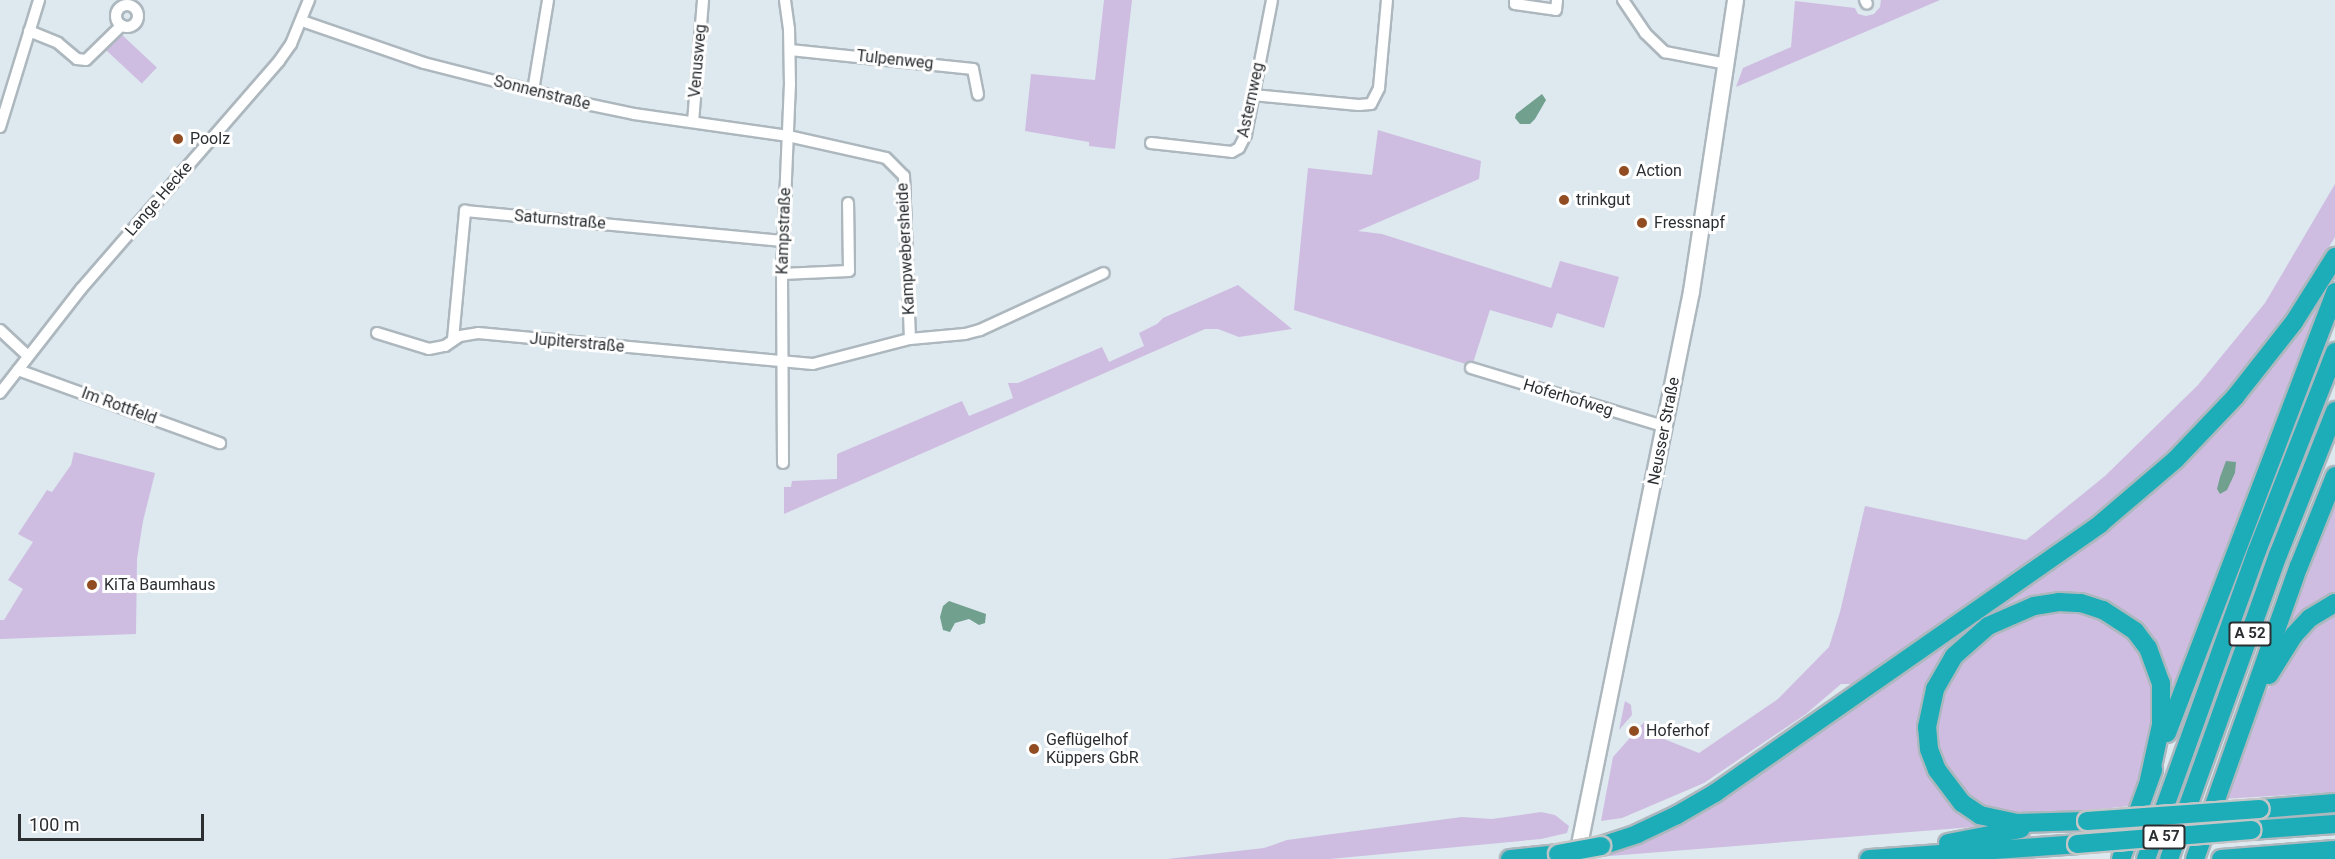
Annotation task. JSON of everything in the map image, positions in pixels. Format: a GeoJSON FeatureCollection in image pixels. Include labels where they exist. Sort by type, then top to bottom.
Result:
{"type":"FeatureCollection","features":[{"type":"Feature","properties":{"kind":"highway"},"geometry":{"type":"LineString","coordinates":[[1510,859],[1558,854],[1601,846],[1667,820],[1715,793],[2100,524],[2176,459],[2235,397],[2294,322],[2335,257]]}},
{"type":"Feature","properties":{"kind":"highway"},"geometry":{"type":"LineString","coordinates":[[2121,859],[2335,292]]}},
{"type":"Feature","properties":{"kind":"highway","name":"A 52"},"geometry":{"type":"LineString","coordinates":[[2146,859],[2258,551],[2335,352]]}},
{"type":"Feature","properties":{"kind":"highway","name":"A 52"},"geometry":{"type":"LineString","coordinates":[[2169,859],[2278,555],[2335,411]]}},
{"type":"Feature","properties":{"kind":"highway"},"geometry":{"type":"LineString","coordinates":[[2195,859],[2243,721],[2335,476]]}},
{"type":"Feature","properties":{"kind":"highway"},"geometry":{"type":"LineString","coordinates":[[2149,780],[2161,725],[2161,684],[2148,648],[2135,631],[2103,610],[2081,603],[2059,602],[2010,615],[1970,639],[1943,672],[1929,707],[1927,727],[1929,749],[1947,787],[1962,803],[1980,815],[2017,823],[2058,823],[2335,803]]}},
{"type":"Feature","properties":{"kind":"highway"},"geometry":{"type":"LineString","coordinates":[[2243,721],[2294,635],[2310,618],[2335,603]]}},
{"type":"Feature","properties":{"kind":"highway"},"geometry":{"type":"LineString","coordinates":[[1863,859],[2058,823]]}},
{"type":"Feature","properties":{"kind":"highway","name":"A 57"},"geometry":{"type":"LineString","coordinates":[[1869,859],[2335,824]]}},
{"type":"Feature","properties":{"kind":"highway"},"geometry":{"type":"LineString","coordinates":[[2221,859],[2335,850]]}},
{"type":"Feature","properties":{"kind":"main road","name":"Neusser Straße"},"geometry":{"type":"LineString","coordinates":[[1576,859],[1691,291],[1736,0]]}},
{"type":"Feature","properties":{"kind":"street"},"geometry":{"type":"LineString","coordinates":[[0,127],[39,0]]}},
{"type":"Feature","properties":{"kind":"street","name":"Lange Hecke"},"geometry":{"type":"LineString","coordinates":[[0,393],[116,248],[272,70],[291,45],[309,0]]}},
{"type":"Feature","properties":{"kind":"street"},"geometry":{"type":"LineString","coordinates":[[533,91],[548,0]]}},
{"type":"Feature","properties":{"kind":"street","name":"Venusweg"},"geometry":{"type":"LineString","coordinates":[[693,122],[703,0]]}},
{"type":"Feature","properties":{"kind":"street","name":"Kampstraße"},"geometry":{"type":"LineString","coordinates":[[783,463],[783,241],[790,50],[784,0]]}},
{"type":"Feature","properties":{"kind":"street","name":"Asternweg"},"geometry":{"type":"LineString","coordinates":[[1151,143],[1232,152],[1243,142],[1272,0]]}},
{"type":"Feature","properties":{"kind":"street"},"geometry":{"type":"LineString","coordinates":[[1253,94],[1359,105],[1371,104],[1379,88],[1387,0]]}},
{"type":"Feature","properties":{"kind":"street"},"geometry":{"type":"LineString","coordinates":[[1515,0],[1515,4],[1556,10],[1557,0]]}},
{"type":"Feature","properties":{"kind":"street"},"geometry":{"type":"LineString","coordinates":[[1623,0],[1645,33],[1665,52],[1727,64]]}},
{"type":"Feature","properties":{"kind":"street"},"geometry":{"type":"LineString","coordinates":[[130,3],[135,9],[137,20],[129,26],[122,25],[117,20],[116,13],[130,3]]}},
{"type":"Feature","properties":{"kind":"street","name":"Sonnenstraße"},"geometry":{"type":"LineString","coordinates":[[302,21],[424,63],[533,91],[634,114],[788,136]]}},
{"type":"Feature","properties":{"kind":"street"},"geometry":{"type":"LineString","coordinates":[[29,32],[58,43],[77,59],[86,60],[122,25]]}},
{"type":"Feature","properties":{"kind":"street","name":"Tulpenweg"},"geometry":{"type":"LineString","coordinates":[[790,50],[973,69],[978,95]]}},
{"type":"Feature","properties":{"kind":"street","name":"Kampwebersheide"},"geometry":{"type":"LineString","coordinates":[[788,136],[886,158],[904,176],[910,339]]}},
{"type":"Feature","properties":{"kind":"street"},"geometry":{"type":"LineString","coordinates":[[783,274],[849,271],[848,203]]}},
{"type":"Feature","properties":{"kind":"street","name":"Saturnstraße"},"geometry":{"type":"LineString","coordinates":[[453,339],[465,211],[783,241]]}},
{"type":"Feature","properties":{"kind":"street","name":"Kampwebersheide"},"geometry":{"type":"LineString","coordinates":[[783,362],[828,362],[910,339],[965,334],[980,330],[1104,273]]}},
{"type":"Feature","properties":{"kind":"street"},"geometry":{"type":"LineString","coordinates":[[0,330],[28,356]]}},
{"type":"Feature","properties":{"kind":"street","name":"Jupiterstraße"},"geometry":{"type":"LineString","coordinates":[[377,333],[429,349],[445,346],[453,339],[478,333],[783,362]]}},
{"type":"Feature","properties":{"kind":"street","name":"Hoferhofweg"},"geometry":{"type":"LineString","coordinates":[[1471,368],[1665,427]]}},
{"type":"Feature","properties":{"kind":"street","name":"Im Rottfeld"},"geometry":{"type":"LineString","coordinates":[[18,370],[220,443]]}},
{"type":"Feature","properties":{"kind":"shaded area"},"geometry":{"type":"Polygon","coordinates":[[[1104,0],[1132,0],[1115,149],[1089,146],[1089,142],[1025,131],[1031,74],[1095,80],[1104,0]]]}},
{"type":"Feature","properties":{"kind":"shaded area"},"geometry":{"type":"Polygon","coordinates":[[[1881,0],[1940,0],[1736,87],[1743,68],[1791,47],[1795,1],[1855,8],[1858,14],[1866,16],[1874,14],[1880,7],[1881,0]]]}},
{"type":"Feature","properties":{"kind":"shaded area"},"geometry":{"type":"Polygon","coordinates":[[[121,34],[157,67],[142,84],[106,50],[121,34]]]}},
{"type":"Feature","properties":{"kind":"shaded area"},"geometry":{"type":"Polygon","coordinates":[[[1542,94],[1546,100],[1535,119],[1530,124],[1520,124],[1515,118],[1516,114],[1542,94]]]}},
{"type":"Feature","properties":{"kind":"shaded area"},"geometry":{"type":"Polygon","coordinates":[[[1378,130],[1481,161],[1479,179],[1358,231],[1382,234],[1551,288],[1560,261],[1619,277],[1604,328],[1557,313],[1552,328],[1490,310],[1472,366],[1294,310],[1308,168],[1372,175],[1378,130]]]}},
{"type":"Feature","properties":{"kind":"shaded area"},"geometry":{"type":"Polygon","coordinates":[[[2335,184],[2335,237],[2282,321],[2205,415],[2152,466],[2098,513],[2035,560],[1852,684],[1841,684],[1806,714],[1704,783],[1622,818],[1601,821],[1613,757],[1645,721],[1649,733],[1699,753],[1778,699],[1829,647],[1840,612],[1865,506],[2026,540],[2105,476],[2198,385],[2265,303],[2335,184]]]}},
{"type":"Feature","properties":{"kind":"shaded area"},"geometry":{"type":"Polygon","coordinates":[[[2328,282],[2173,686],[2167,685],[2161,665],[2098,602],[1978,625],[1922,734],[1986,826],[1597,857],[1596,853],[1651,834],[2159,482],[2328,282]]]}},
{"type":"Feature","properties":{"kind":"shaded area"},"geometry":{"type":"Polygon","coordinates":[[[1238,285],[1292,329],[1239,337],[1218,329],[1205,329],[784,514],[784,487],[791,487],[792,481],[837,479],[837,454],[962,401],[969,416],[1013,398],[1008,383],[1018,383],[1102,347],[1109,362],[1144,346],[1139,333],[1157,324],[1163,318],[1238,285]]]}},
{"type":"Feature","properties":{"kind":"shaded area"},"geometry":{"type":"Polygon","coordinates":[[[74,452],[155,473],[143,521],[137,559],[136,634],[0,639],[0,620],[4,620],[23,589],[8,580],[33,542],[18,534],[47,490],[52,492],[71,465],[74,452]]]}},
{"type":"Feature","properties":{"kind":"shaded area"},"geometry":{"type":"Polygon","coordinates":[[[2226,461],[2236,462],[2235,473],[2227,490],[2220,494],[2217,489],[2226,461]]]}},
{"type":"Feature","properties":{"kind":"shaded area"},"geometry":{"type":"Polygon","coordinates":[[[2335,499],[2335,593],[2291,627],[2287,623],[2335,499]]]}},
{"type":"Feature","properties":{"kind":"shaded area"},"geometry":{"type":"Polygon","coordinates":[[[949,601],[986,614],[985,623],[979,625],[969,619],[955,623],[950,632],[943,630],[940,617],[943,606],[949,601]]]}},
{"type":"Feature","properties":{"kind":"shaded area"},"geometry":{"type":"Polygon","coordinates":[[[2062,611],[2082,613],[2101,619],[2121,631],[2136,648],[2149,671],[2155,694],[2156,712],[2147,757],[2131,806],[2023,816],[1999,812],[1975,799],[1955,779],[1943,759],[1936,734],[1937,714],[1942,695],[1963,660],[1991,635],[2012,623],[2038,614],[2062,611]]]}},
{"type":"Feature","properties":{"kind":"shaded area"},"geometry":{"type":"Polygon","coordinates":[[[2335,611],[2335,792],[2223,799],[2264,696],[2280,668],[2298,641],[2335,611]]]}},
{"type":"Feature","properties":{"kind":"shaded area"},"geometry":{"type":"Polygon","coordinates":[[[1625,701],[1631,705],[1632,715],[1619,730],[1625,701]]]}},
{"type":"Feature","properties":{"kind":"shaded area"},"geometry":{"type":"Polygon","coordinates":[[[1541,812],[1555,815],[1569,826],[1567,833],[1541,839],[1330,859],[1167,859],[1264,848],[1287,840],[1462,817],[1492,819],[1541,812]]]}},
{"type":"Feature","properties":{"kind":"place","name":"Poolz"},"geometry":{"type":"Point","coordinates":[178,139]}},
{"type":"Feature","properties":{"kind":"place","name":"Action"},"geometry":{"type":"Point","coordinates":[1624,171]}},
{"type":"Feature","properties":{"kind":"place","name":"trinkgut"},"geometry":{"type":"Point","coordinates":[1564,200]}},
{"type":"Feature","properties":{"kind":"place","name":"Fressnapf"},"geometry":{"type":"Point","coordinates":[1642,223]}},
{"type":"Feature","properties":{"kind":"place","name":"KiTa Baumhaus"},"geometry":{"type":"Point","coordinates":[92,585]}},
{"type":"Feature","properties":{"kind":"place","name":"Hoferhof"},"geometry":{"type":"Point","coordinates":[1634,731]}},
{"type":"Feature","properties":{"kind":"place","name":"Geflügelhof Küppers GbR"},"geometry":{"type":"Point","coordinates":[1034,749]}}]}
